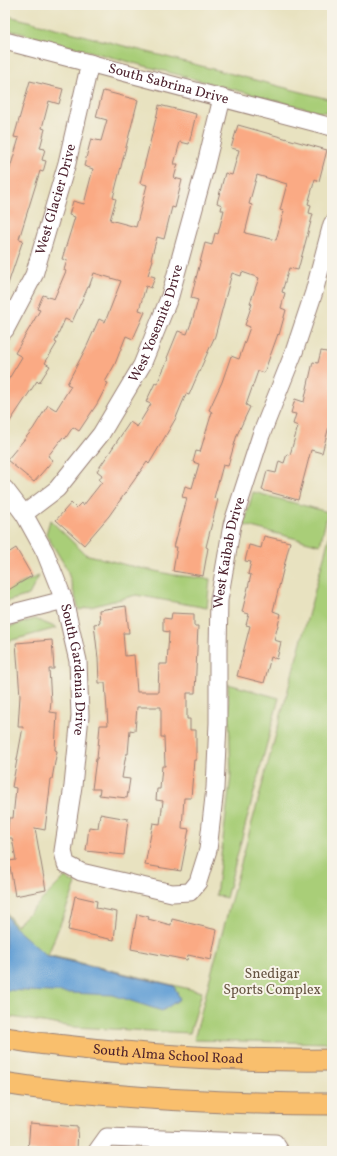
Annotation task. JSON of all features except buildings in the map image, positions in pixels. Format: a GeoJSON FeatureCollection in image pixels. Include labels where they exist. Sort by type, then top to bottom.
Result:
{"type":"FeatureCollection","features":[{"type":"Feature","properties":{"kind":"main road","name":"South Alma School Road"},"geometry":{"type":"LineString","coordinates":[[5,1038],[153,1055],[230,1059],[332,1060]]}},
{"type":"Feature","properties":{"kind":"main road"},"geometry":{"type":"LineString","coordinates":[[5,1083],[134,1097],[297,1104],[332,1104]]}},
{"type":"Feature","properties":{"kind":"street","name":"South Sabrina Drive"},"geometry":{"type":"LineString","coordinates":[[5,41],[332,127]]}},
{"type":"Feature","properties":{"kind":"street","name":"West Glacier Drive"},"geometry":{"type":"LineString","coordinates":[[5,330],[34,274],[66,162],[90,63]]}},
{"type":"Feature","properties":{"kind":"street","name":"West Yosemite Drive"},"geometry":{"type":"LineString","coordinates":[[24,514],[57,489],[100,434],[142,365],[170,296],[205,168],[222,98]]}},
{"type":"Feature","properties":{"kind":"street","name":"West Kaibab Drive"},"geometry":{"type":"LineString","coordinates":[[66,864],[81,872],[172,893],[190,892],[198,882],[208,850],[215,788],[219,600],[232,525],[261,435],[294,352],[314,292],[332,224]]}},
{"type":"Feature","properties":{"kind":"street","name":"South Gardenia Drive"},"geometry":{"type":"LineString","coordinates":[[5,489],[24,514],[45,552],[64,600],[78,661],[80,716],[73,786],[63,851],[66,864]]}},
{"type":"Feature","properties":{"kind":"street"},"geometry":{"type":"LineString","coordinates":[[5,616],[64,600]]}},
{"type":"Feature","properties":{"kind":"street"},"geometry":{"type":"LineString","coordinates":[[97,1151],[107,1137],[277,1147]]}},
{"type":"Feature","properties":{"kind":"green space"},"geometry":{"type":"Polygon","coordinates":[[[5,15],[332,100],[332,112],[319,112],[5,29],[5,15]]]}},
{"type":"Feature","properties":{"kind":"green space"},"geometry":{"type":"Polygon","coordinates":[[[253,492],[328,512],[320,545],[244,525],[253,492]]]}},
{"type":"Feature","properties":{"kind":"green space"},"geometry":{"type":"Polygon","coordinates":[[[50,520],[85,554],[126,565],[174,575],[210,579],[207,608],[136,595],[79,610],[67,569],[46,534],[50,520]]]}},
{"type":"Feature","properties":{"kind":"green space","name":"Snedigar Sports Complex"},"geometry":{"type":"Polygon","coordinates":[[[332,527],[332,1043],[194,1040],[211,974],[332,527]]]}},
{"type":"Feature","properties":{"kind":"green space"},"geometry":{"type":"Polygon","coordinates":[[[39,576],[29,595],[5,602],[5,590],[39,576]]]}},
{"type":"Feature","properties":{"kind":"green space"},"geometry":{"type":"Polygon","coordinates":[[[35,619],[57,628],[5,642],[5,628],[35,619]]]}},
{"type":"Feature","properties":{"kind":"green space"},"geometry":{"type":"Polygon","coordinates":[[[228,684],[279,698],[226,898],[216,895],[231,776],[228,684]]]}},
{"type":"Feature","properties":{"kind":"green space"},"geometry":{"type":"Polygon","coordinates":[[[65,877],[76,884],[48,955],[202,992],[190,1033],[73,1027],[5,1016],[5,911],[16,926],[65,877]]]}},
{"type":"Feature","properties":{"kind":"water"},"geometry":{"type":"Polygon","coordinates":[[[5,913],[14,927],[47,956],[174,986],[180,999],[162,1011],[113,995],[5,990],[5,913]]]}}]}
